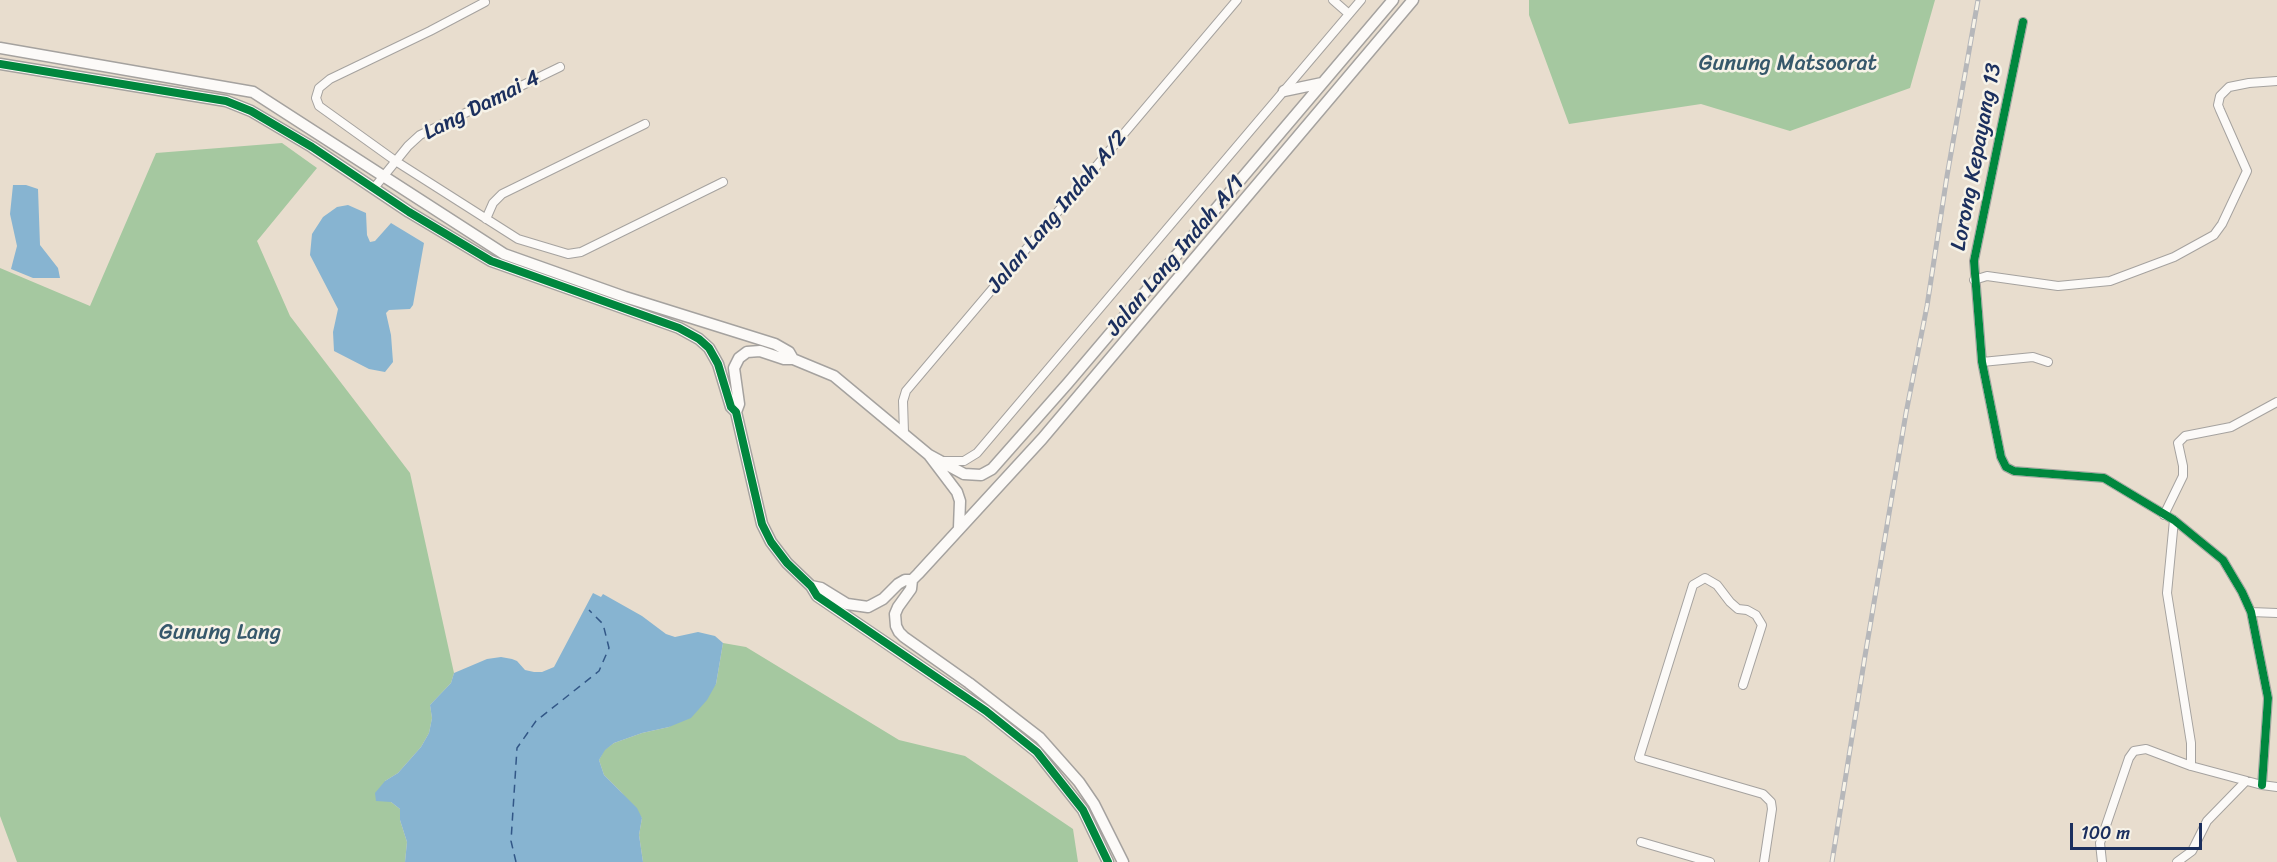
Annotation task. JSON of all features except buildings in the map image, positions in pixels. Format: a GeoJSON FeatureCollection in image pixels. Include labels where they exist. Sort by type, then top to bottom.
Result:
{"type":"FeatureCollection","features":[{"type":"Feature","properties":{"kind":"street","name":"Jalan Lang Indah A/2"},"geometry":{"type":"LineString","coordinates":[[904,433],[903,401],[906,392],[1237,0]]}},
{"type":"Feature","properties":{"kind":"street"},"geometry":{"type":"LineString","coordinates":[[1333,0],[1349,14]]}},
{"type":"Feature","properties":{"kind":"street","name":"Jalan Lang Indah A/1"},"geometry":{"type":"LineString","coordinates":[[944,461],[964,461],[977,453],[1361,0]]}},
{"type":"Feature","properties":{"kind":"street","name":"Jalan Lang Indah A/1"},"geometry":{"type":"LineString","coordinates":[[929,455],[944,461],[964,474],[981,475],[992,469],[1068,383],[1393,0]]}},
{"type":"Feature","properties":{"kind":"street"},"geometry":{"type":"LineString","coordinates":[[1123,862],[1094,804],[1079,782],[1040,738],[994,701],[904,637],[896,626],[895,614],[911,589],[912,580],[1042,439],[1413,0]]}},
{"type":"Feature","properties":{"kind":"street"},"geometry":{"type":"LineString","coordinates":[[485,2],[429,32],[330,79],[319,88],[316,98],[319,105],[324,112],[397,162],[486,219],[526,242],[556,252],[581,252],[723,182]]}},
{"type":"Feature","properties":{"kind":"street","name":"Lorong Kepayang 13"},"geometry":{"type":"LineString","coordinates":[[2023,22],[1974,261],[1982,362],[2001,457],[2006,467],[2014,471],[2104,478],[2174,520],[2223,560],[2251,612],[2268,698],[2262,785]]}},
{"type":"Feature","properties":{"kind":"street"},"geometry":{"type":"LineString","coordinates":[[0,48],[253,92],[504,254],[617,294],[775,344],[789,352],[793,359]]}},
{"type":"Feature","properties":{"kind":"street"},"geometry":{"type":"LineString","coordinates":[[0,63],[226,101],[251,111],[312,147],[427,222],[503,267],[668,324],[699,339],[709,348],[718,364],[730,405],[736,412],[762,524],[771,542],[787,563],[811,586],[817,596],[986,711],[1037,752],[1083,810],[1108,862]]}},
{"type":"Feature","properties":{"kind":"street","name":"Lang Damai 4"},"geometry":{"type":"LineString","coordinates":[[374,188],[408,146],[420,135],[560,67]]}},
{"type":"Feature","properties":{"kind":"street"},"geometry":{"type":"LineString","coordinates":[[1974,280],[1987,276],[2058,286],[2110,281],[2174,257],[2214,235],[2222,224],[2247,171],[2220,110],[2220,96],[2229,87],[2277,81]]}},
{"type":"Feature","properties":{"kind":"street"},"geometry":{"type":"LineString","coordinates":[[1284,91],[1322,83]]}},
{"type":"Feature","properties":{"kind":"street"},"geometry":{"type":"LineString","coordinates":[[486,219],[493,203],[502,194],[645,124]]}},
{"type":"Feature","properties":{"kind":"street"},"geometry":{"type":"LineString","coordinates":[[736,412],[739,404],[734,368],[743,354],[756,350],[784,359],[793,359],[834,376],[929,455],[957,492],[960,501],[959,528]]}},
{"type":"Feature","properties":{"kind":"street"},"geometry":{"type":"LineString","coordinates":[[1982,362],[2033,357],[2048,362]]}},
{"type":"Feature","properties":{"kind":"street"},"geometry":{"type":"LineString","coordinates":[[2164,514],[2182,476],[2183,466],[2178,442],[2185,436],[2230,427],[2277,402]]}},
{"type":"Feature","properties":{"kind":"street"},"geometry":{"type":"LineString","coordinates":[[2174,520],[2166,593],[2191,743],[2192,766]]}},
{"type":"Feature","properties":{"kind":"street"},"geometry":{"type":"LineString","coordinates":[[1743,685],[1762,625],[1756,615],[1738,609],[1717,585],[1705,578],[1693,585],[1639,758],[1763,794],[1771,802],[1772,809],[1764,862]]}},
{"type":"Feature","properties":{"kind":"street"},"geometry":{"type":"LineString","coordinates":[[811,586],[821,588],[847,604],[861,607],[876,604],[897,584],[905,580],[912,580]]}},
{"type":"Feature","properties":{"kind":"street"},"geometry":{"type":"LineString","coordinates":[[2251,612],[2277,613]]}},
{"type":"Feature","properties":{"kind":"street"},"geometry":{"type":"LineString","coordinates":[[2102,862],[2100,843],[2129,758],[2134,751],[2146,749],[2192,766],[2277,787]]}},
{"type":"Feature","properties":{"kind":"street"},"geometry":{"type":"LineString","coordinates":[[2177,862],[2192,852],[2206,821],[2246,781]]}},
{"type":"Feature","properties":{"kind":"street"},"geometry":{"type":"LineString","coordinates":[[1641,842],[1710,862]]}},
{"type":"Feature","properties":{"kind":"green space","name":"Gunung Matsoorat"},"geometry":{"type":"Polygon","coordinates":[[[1529,0],[1935,0],[1910,88],[1790,131],[1701,104],[1569,124],[1529,15],[1529,0]]]}},
{"type":"Feature","properties":{"kind":"green space","name":"Gunung Lang"},"geometry":{"type":"Polygon","coordinates":[[[282,143],[317,168],[257,241],[290,316],[410,473],[454,673],[451,683],[430,705],[432,718],[429,733],[421,747],[398,773],[385,781],[391,802],[400,809],[400,820],[407,842],[405,862],[17,862],[0,816],[0,268],[90,306],[156,153],[282,143]]]}},
{"type":"Feature","properties":{"kind":"green space"},"geometry":{"type":"Polygon","coordinates":[[[723,643],[746,647],[899,740],[965,756],[1073,829],[1078,862],[643,862],[639,835],[642,818],[604,775],[599,760],[604,750],[614,743],[669,727],[716,684],[723,643]]]}},
{"type":"Feature","properties":{"kind":"water"},"geometry":{"type":"Polygon","coordinates":[[[13,185],[26,185],[38,189],[40,245],[58,268],[60,278],[33,278],[11,269],[17,246],[10,214],[13,185]]]}},
{"type":"Feature","properties":{"kind":"water"},"geometry":{"type":"Polygon","coordinates":[[[348,205],[366,213],[367,235],[370,242],[375,241],[391,223],[424,243],[413,305],[410,309],[389,310],[386,313],[391,335],[393,362],[385,372],[369,369],[334,351],[333,332],[338,309],[310,255],[312,234],[323,217],[337,207],[348,205]]]}},
{"type":"Feature","properties":{"kind":"water"},"geometry":{"type":"Polygon","coordinates":[[[593,593],[601,597],[603,594],[642,616],[666,634],[675,637],[698,632],[715,636],[723,643],[716,684],[707,700],[691,718],[614,743],[605,750],[599,760],[604,775],[637,808],[642,818],[639,835],[643,862],[405,862],[407,842],[400,820],[400,809],[391,802],[376,801],[375,793],[385,781],[398,773],[421,747],[429,733],[432,718],[430,705],[451,683],[454,673],[487,659],[501,657],[512,659],[525,670],[534,672],[542,672],[554,667],[593,593]]]}},
{"type":"Feature","properties":{"kind":"ferry route"},"geometry":{"type":"LineString","coordinates":[[516,862],[511,841],[517,748],[536,721],[599,671],[609,648],[603,624],[589,610]]}},
{"type":"Feature","properties":{"kind":"railway"},"geometry":{"type":"LineString","coordinates":[[1832,862],[1906,413],[1927,306],[1978,0]]}},
{"type":"Feature","properties":{"kind":"cycle path"},"geometry":{"type":"LineString","coordinates":[[2023,22],[1974,261],[1982,362],[2001,457],[2006,467],[2014,471],[2104,478],[2174,520],[2223,560],[2251,612],[2268,698],[2262,785]]}},
{"type":"Feature","properties":{"kind":"cycle path"},"geometry":{"type":"LineString","coordinates":[[0,64],[226,101],[251,111],[312,147],[409,212],[491,261],[679,328],[699,339],[709,348],[718,364],[731,407],[736,412],[762,524],[771,542],[787,563],[811,586],[817,596],[986,711],[1037,752],[1083,810],[1108,862]]}}]}
